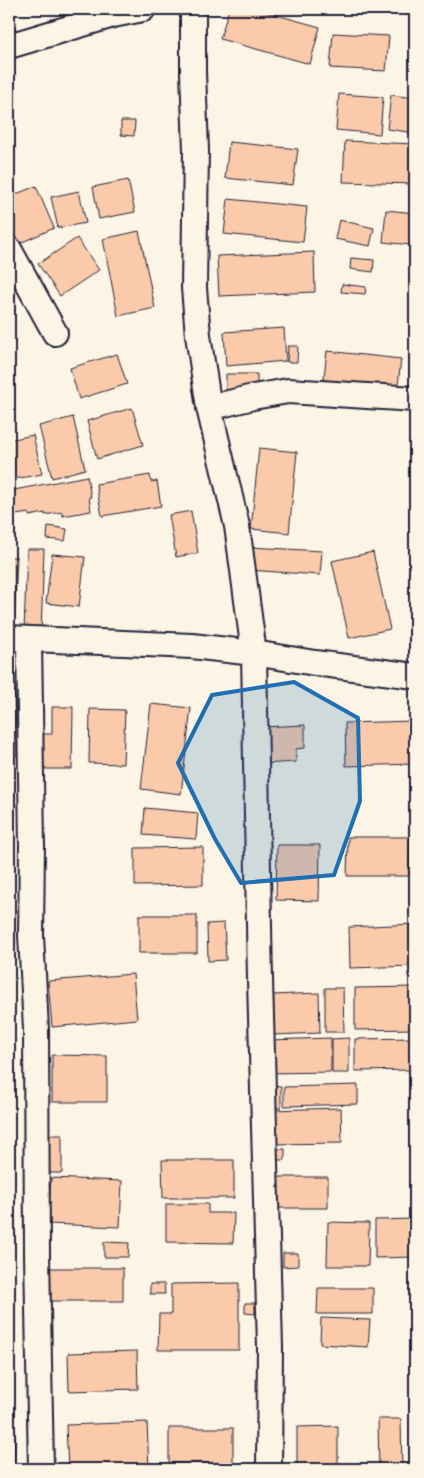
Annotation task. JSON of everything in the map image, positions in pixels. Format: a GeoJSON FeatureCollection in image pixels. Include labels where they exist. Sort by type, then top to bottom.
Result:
{"type":"FeatureCollection","features":[{"type":"Feature","properties":{"kind":"street"},"geometry":{"type":"LineString","coordinates":[[9,46],[113,15],[143,9]]}},
{"type":"Feature","properties":{"kind":"street"},"geometry":{"type":"LineString","coordinates":[[194,9],[193,72],[196,150],[194,288],[198,335],[209,408],[238,526],[254,653],[269,1338],[269,1469]]}},
{"type":"Feature","properties":{"kind":"street"},"geometry":{"type":"LineString","coordinates":[[9,249],[55,333]]}},
{"type":"Feature","properties":{"kind":"street"},"geometry":{"type":"LineString","coordinates":[[209,408],[288,391],[415,399]]}},
{"type":"Feature","properties":{"kind":"street"},"geometry":{"type":"LineString","coordinates":[[41,1469],[36,1254],[36,1029],[31,936],[32,846],[19,639],[192,646],[415,676]]}},
{"type":"Feature","properties":{"kind":"highlighted area"},"geometry":{"type":"Polygon","coordinates":[[[294,682],[358,718],[360,801],[334,875],[241,883],[215,839],[178,763],[212,695],[294,682]]]}},
{"type":"Feature","properties":{"kind":"building"},"geometry":{"type":"Polygon","coordinates":[[[229,9],[255,9],[320,27],[310,64],[220,39],[229,9]]]}},
{"type":"Feature","properties":{"kind":"building"},"geometry":{"type":"Polygon","coordinates":[[[333,33],[389,36],[386,71],[330,68],[333,33]]]}},
{"type":"Feature","properties":{"kind":"building"},"geometry":{"type":"Polygon","coordinates":[[[339,94],[383,97],[380,134],[336,130],[339,94]]]}},
{"type":"Feature","properties":{"kind":"building"},"geometry":{"type":"Polygon","coordinates":[[[391,95],[415,98],[415,133],[387,129],[391,95]]]}},
{"type":"Feature","properties":{"kind":"building"},"geometry":{"type":"Polygon","coordinates":[[[121,121],[135,121],[134,136],[121,135],[121,121]]]}},
{"type":"Feature","properties":{"kind":"building"},"geometry":{"type":"Polygon","coordinates":[[[345,141],[415,144],[415,184],[343,182],[345,141]]]}},
{"type":"Feature","properties":{"kind":"building"},"geometry":{"type":"Polygon","coordinates":[[[229,142],[298,149],[293,185],[225,178],[229,142]]]}},
{"type":"Feature","properties":{"kind":"building"},"geometry":{"type":"Polygon","coordinates":[[[128,180],[135,212],[99,219],[93,187],[128,180]]]}},
{"type":"Feature","properties":{"kind":"building"},"geometry":{"type":"Polygon","coordinates":[[[36,186],[54,228],[18,244],[9,224],[9,197],[36,186]]]}},
{"type":"Feature","properties":{"kind":"building"},"geometry":{"type":"Polygon","coordinates":[[[79,191],[86,223],[58,228],[51,197],[79,191]]]}},
{"type":"Feature","properties":{"kind":"building"},"geometry":{"type":"Polygon","coordinates":[[[228,199],[307,207],[303,242],[224,234],[228,199]]]}},
{"type":"Feature","properties":{"kind":"building"},"geometry":{"type":"Polygon","coordinates":[[[386,210],[415,213],[411,245],[383,242],[386,210]]]}},
{"type":"Feature","properties":{"kind":"building"},"geometry":{"type":"Polygon","coordinates":[[[339,220],[374,228],[370,246],[335,239],[339,220]]]}},
{"type":"Feature","properties":{"kind":"building"},"geometry":{"type":"Polygon","coordinates":[[[139,231],[155,308],[118,316],[103,239],[139,231]]]}},
{"type":"Feature","properties":{"kind":"building"},"geometry":{"type":"Polygon","coordinates":[[[77,238],[99,270],[60,296],[38,264],[77,238]]]}},
{"type":"Feature","properties":{"kind":"building"},"geometry":{"type":"Polygon","coordinates":[[[314,252],[315,292],[219,296],[217,256],[314,252]]]}},
{"type":"Feature","properties":{"kind":"building"},"geometry":{"type":"Polygon","coordinates":[[[351,258],[374,260],[373,272],[350,269],[351,258]]]}},
{"type":"Feature","properties":{"kind":"building"},"geometry":{"type":"Polygon","coordinates":[[[342,284],[366,287],[365,294],[341,292],[342,284]]]}},
{"type":"Feature","properties":{"kind":"building"},"geometry":{"type":"Polygon","coordinates":[[[284,328],[286,361],[226,366],[224,332],[284,328]]]}},
{"type":"Feature","properties":{"kind":"building"},"geometry":{"type":"Polygon","coordinates":[[[288,346],[298,346],[297,362],[287,362],[288,346]]]}},
{"type":"Feature","properties":{"kind":"building"},"geometry":{"type":"Polygon","coordinates":[[[327,351],[401,359],[397,394],[323,386],[327,351]]]}},
{"type":"Feature","properties":{"kind":"building"},"geometry":{"type":"Polygon","coordinates":[[[117,354],[127,384],[79,399],[70,368],[117,354]]]}},
{"type":"Feature","properties":{"kind":"building"},"geometry":{"type":"Polygon","coordinates":[[[226,374],[257,374],[257,392],[226,392],[226,374]]]}},
{"type":"Feature","properties":{"kind":"building"},"geometry":{"type":"Polygon","coordinates":[[[132,408],[143,445],[97,459],[87,421],[132,408]]]}},
{"type":"Feature","properties":{"kind":"building"},"geometry":{"type":"Polygon","coordinates":[[[73,417],[85,469],[52,478],[39,426],[73,417]]]}},
{"type":"Feature","properties":{"kind":"building"},"geometry":{"type":"Polygon","coordinates":[[[33,435],[42,474],[9,480],[9,440],[33,435]]]}},
{"type":"Feature","properties":{"kind":"building"},"geometry":{"type":"Polygon","coordinates":[[[259,448],[297,452],[289,533],[251,529],[259,448]]]}},
{"type":"Feature","properties":{"kind":"building"},"geometry":{"type":"Polygon","coordinates":[[[150,475],[151,482],[157,481],[161,506],[102,516],[96,484],[150,475]]]}},
{"type":"Feature","properties":{"kind":"building"},"geometry":{"type":"Polygon","coordinates":[[[87,476],[91,497],[89,497],[91,511],[63,516],[62,512],[45,515],[45,513],[29,516],[29,513],[9,516],[9,497],[11,497],[9,491],[87,476]]]}},
{"type":"Feature","properties":{"kind":"building"},"geometry":{"type":"Polygon","coordinates":[[[191,511],[198,553],[176,557],[169,515],[191,511]]]}},
{"type":"Feature","properties":{"kind":"building"},"geometry":{"type":"Polygon","coordinates":[[[48,526],[67,529],[65,541],[47,539],[48,526]]]}},
{"type":"Feature","properties":{"kind":"building"},"geometry":{"type":"Polygon","coordinates":[[[250,547],[322,551],[320,575],[248,570],[250,547]]]}},
{"type":"Feature","properties":{"kind":"building"},"geometry":{"type":"Polygon","coordinates":[[[27,549],[44,549],[41,633],[24,632],[27,549]]]}},
{"type":"Feature","properties":{"kind":"building"},"geometry":{"type":"Polygon","coordinates":[[[373,552],[390,629],[349,638],[332,561],[373,552]]]}},
{"type":"Feature","properties":{"kind":"building"},"geometry":{"type":"Polygon","coordinates":[[[52,554],[85,557],[79,607],[46,603],[52,554]]]}},
{"type":"Feature","properties":{"kind":"building"},"geometry":{"type":"Polygon","coordinates":[[[9,557],[17,557],[14,624],[9,624],[9,557]]]}},
{"type":"Feature","properties":{"kind":"building"},"geometry":{"type":"Polygon","coordinates":[[[9,684],[14,684],[17,756],[9,756],[9,684]]]}},
{"type":"Feature","properties":{"kind":"building"},"geometry":{"type":"Polygon","coordinates":[[[151,704],[191,708],[181,794],[141,789],[151,704]]]}},
{"type":"Feature","properties":{"kind":"building"},"geometry":{"type":"Polygon","coordinates":[[[52,707],[73,707],[72,769],[40,769],[36,734],[52,734],[52,707]]]}},
{"type":"Feature","properties":{"kind":"building"},"geometry":{"type":"Polygon","coordinates":[[[90,709],[125,710],[123,764],[89,763],[90,709]]]}},
{"type":"Feature","properties":{"kind":"building"},"geometry":{"type":"Polygon","coordinates":[[[415,721],[415,764],[346,766],[345,723],[415,721]]]}},
{"type":"Feature","properties":{"kind":"building"},"geometry":{"type":"Polygon","coordinates":[[[305,725],[305,748],[296,749],[296,762],[263,764],[262,727],[305,725]]]}},
{"type":"Feature","properties":{"kind":"building"},"geometry":{"type":"Polygon","coordinates":[[[145,808],[198,813],[196,839],[143,835],[145,808]]]}},
{"type":"Feature","properties":{"kind":"building"},"geometry":{"type":"Polygon","coordinates":[[[348,837],[410,837],[409,876],[347,876],[348,837]]]}},
{"type":"Feature","properties":{"kind":"building"},"geometry":{"type":"Polygon","coordinates":[[[277,845],[320,845],[319,901],[276,900],[277,845]]]}},
{"type":"Feature","properties":{"kind":"building"},"geometry":{"type":"Polygon","coordinates":[[[203,847],[203,885],[135,886],[135,848],[203,847]]]}},
{"type":"Feature","properties":{"kind":"building"},"geometry":{"type":"Polygon","coordinates":[[[139,915],[197,915],[197,953],[139,953],[139,915]]]}},
{"type":"Feature","properties":{"kind":"building"},"geometry":{"type":"Polygon","coordinates":[[[224,923],[226,960],[208,961],[207,924],[224,923]]]}},
{"type":"Feature","properties":{"kind":"building"},"geometry":{"type":"Polygon","coordinates":[[[415,924],[415,966],[350,968],[349,927],[415,924]]]}},
{"type":"Feature","properties":{"kind":"building"},"geometry":{"type":"Polygon","coordinates":[[[133,974],[137,1019],[52,1027],[48,981],[133,974]]]}},
{"type":"Feature","properties":{"kind":"building"},"geometry":{"type":"Polygon","coordinates":[[[415,987],[415,1029],[355,1030],[355,988],[415,987]]]}},
{"type":"Feature","properties":{"kind":"building"},"geometry":{"type":"Polygon","coordinates":[[[325,988],[343,988],[344,1032],[325,1032],[325,988]]]}},
{"type":"Feature","properties":{"kind":"building"},"geometry":{"type":"Polygon","coordinates":[[[319,993],[320,1033],[274,1035],[272,995],[319,993]]]}},
{"type":"Feature","properties":{"kind":"building"},"geometry":{"type":"Polygon","coordinates":[[[331,1038],[331,1072],[269,1073],[268,1040],[331,1038]]]}},
{"type":"Feature","properties":{"kind":"building"},"geometry":{"type":"Polygon","coordinates":[[[349,1038],[349,1073],[332,1073],[332,1039],[349,1038]]]}},
{"type":"Feature","properties":{"kind":"building"},"geometry":{"type":"Polygon","coordinates":[[[415,1038],[415,1070],[355,1071],[355,1039],[415,1038]]]}},
{"type":"Feature","properties":{"kind":"building"},"geometry":{"type":"Polygon","coordinates":[[[52,1055],[107,1056],[107,1102],[52,1102],[52,1055]]]}},
{"type":"Feature","properties":{"kind":"building"},"geometry":{"type":"Polygon","coordinates":[[[266,1085],[281,1086],[281,1108],[265,1107],[266,1085]]]}},
{"type":"Feature","properties":{"kind":"building"},"geometry":{"type":"Polygon","coordinates":[[[358,1085],[358,1104],[284,1106],[284,1087],[358,1085]]]}},
{"type":"Feature","properties":{"kind":"building"},"geometry":{"type":"Polygon","coordinates":[[[341,1108],[342,1143],[271,1144],[271,1110],[341,1108]]]}},
{"type":"Feature","properties":{"kind":"building"},"geometry":{"type":"Polygon","coordinates":[[[44,1135],[62,1135],[62,1173],[44,1173],[44,1135]]]}},
{"type":"Feature","properties":{"kind":"building"},"geometry":{"type":"Polygon","coordinates":[[[276,1149],[285,1149],[285,1160],[277,1160],[276,1149]]]}},
{"type":"Feature","properties":{"kind":"building"},"geometry":{"type":"Polygon","coordinates":[[[162,1160],[234,1160],[234,1198],[163,1198],[162,1160]]]}},
{"type":"Feature","properties":{"kind":"building"},"geometry":{"type":"Polygon","coordinates":[[[271,1177],[328,1177],[328,1208],[272,1208],[271,1177]]]}},
{"type":"Feature","properties":{"kind":"building"},"geometry":{"type":"Polygon","coordinates":[[[51,1178],[122,1181],[120,1227],[48,1224],[51,1178]]]}},
{"type":"Feature","properties":{"kind":"building"},"geometry":{"type":"Polygon","coordinates":[[[166,1204],[208,1204],[208,1213],[234,1213],[233,1243],[166,1242],[166,1204]]]}},
{"type":"Feature","properties":{"kind":"building"},"geometry":{"type":"Polygon","coordinates":[[[415,1219],[415,1257],[375,1258],[375,1220],[415,1219]]]}},
{"type":"Feature","properties":{"kind":"building"},"geometry":{"type":"Polygon","coordinates":[[[328,1222],[369,1223],[368,1266],[327,1266],[328,1222]]]}},
{"type":"Feature","properties":{"kind":"building"},"geometry":{"type":"Polygon","coordinates":[[[104,1242],[129,1243],[128,1257],[104,1257],[104,1242]]]}},
{"type":"Feature","properties":{"kind":"building"},"geometry":{"type":"Polygon","coordinates":[[[283,1253],[298,1253],[298,1266],[283,1267],[283,1253]]]}},
{"type":"Feature","properties":{"kind":"building"},"geometry":{"type":"Polygon","coordinates":[[[50,1268],[123,1268],[123,1301],[50,1301],[50,1268]]]}},
{"type":"Feature","properties":{"kind":"building"},"geometry":{"type":"Polygon","coordinates":[[[239,1283],[239,1350],[158,1350],[159,1314],[171,1314],[171,1284],[239,1283]]]}},
{"type":"Feature","properties":{"kind":"building"},"geometry":{"type":"Polygon","coordinates":[[[150,1284],[164,1284],[165,1294],[150,1294],[150,1284]]]}},
{"type":"Feature","properties":{"kind":"building"},"geometry":{"type":"Polygon","coordinates":[[[318,1288],[373,1288],[373,1314],[317,1314],[318,1288]]]}},
{"type":"Feature","properties":{"kind":"building"},"geometry":{"type":"Polygon","coordinates":[[[245,1303],[255,1303],[255,1314],[245,1313],[245,1303]]]}},
{"type":"Feature","properties":{"kind":"building"},"geometry":{"type":"Polygon","coordinates":[[[321,1318],[370,1320],[368,1347],[320,1344],[321,1318]]]}},
{"type":"Feature","properties":{"kind":"building"},"geometry":{"type":"Polygon","coordinates":[[[137,1351],[138,1389],[69,1391],[68,1353],[137,1351]]]}},
{"type":"Feature","properties":{"kind":"building"},"geometry":{"type":"Polygon","coordinates":[[[378,1419],[401,1419],[402,1469],[379,1469],[378,1419]]]}},
{"type":"Feature","properties":{"kind":"building"},"geometry":{"type":"Polygon","coordinates":[[[147,1422],[149,1469],[68,1469],[66,1425],[147,1422]]]}},
{"type":"Feature","properties":{"kind":"building"},"geometry":{"type":"Polygon","coordinates":[[[338,1426],[338,1469],[297,1469],[297,1427],[338,1426]]]}},
{"type":"Feature","properties":{"kind":"building"},"geometry":{"type":"Polygon","coordinates":[[[169,1428],[233,1428],[233,1463],[169,1463],[169,1428]]]}},
{"type":"Feature","properties":{"kind":"building"},"geometry":{"type":"Polygon","coordinates":[[[9,1437],[15,1437],[14,1469],[9,1469],[9,1437]]]}}]}
